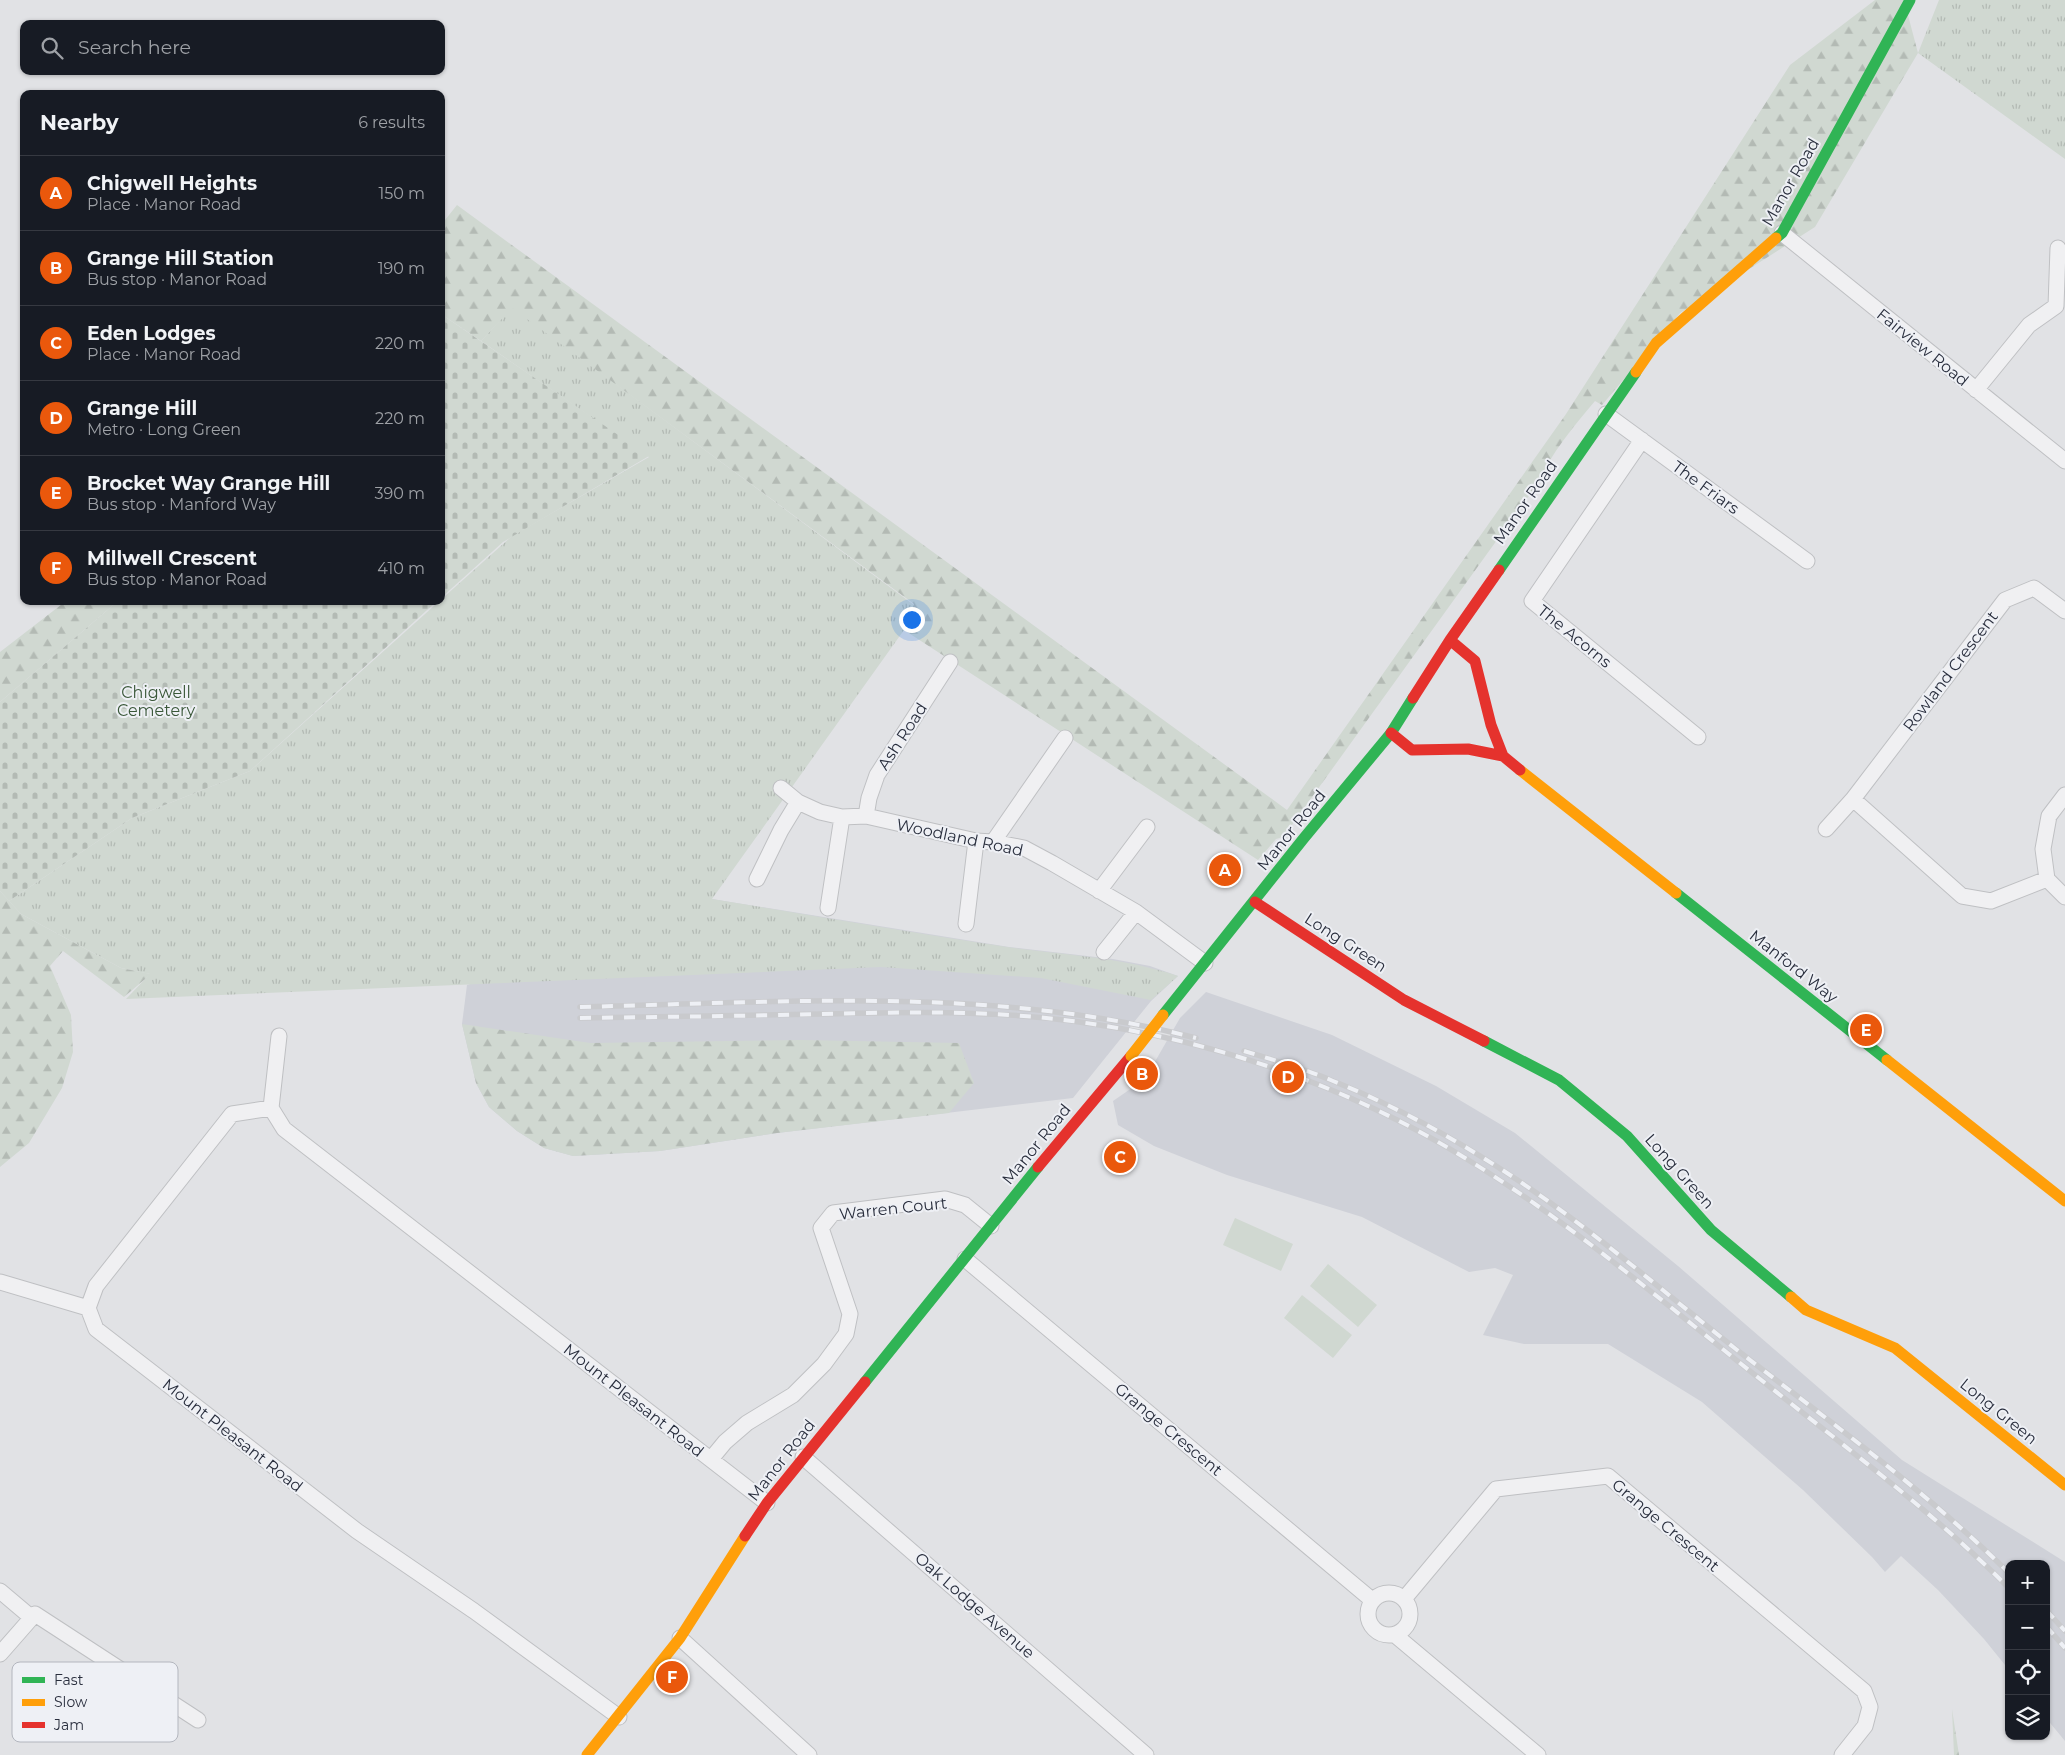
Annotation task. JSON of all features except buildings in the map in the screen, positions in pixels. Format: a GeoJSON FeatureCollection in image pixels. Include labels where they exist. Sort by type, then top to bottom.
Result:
{"type":"FeatureCollection","features":[{"type":"Feature","properties":{"kind":"main road","name":"Manor Road"},"geometry":{"type":"LineString","coordinates":[[587,1755],[680,1638],[767,1503],[803,1457],[1076,1120],[1131,1056],[1391,733],[1450,640],[1656,343],[1782,233],[1910,0]]}},
{"type":"Feature","properties":{"kind":"main road"},"geometry":{"type":"LineString","coordinates":[[1450,640],[1475,661],[1490,725],[1502,756]]}},
{"type":"Feature","properties":{"kind":"main road","name":"Manford Way"},"geometry":{"type":"LineString","coordinates":[[1391,733],[1412,750],[1468,749],[1502,756],[2065,1201]]}},
{"type":"Feature","properties":{"kind":"main road","name":"Long Green"},"geometry":{"type":"LineString","coordinates":[[1254,902],[1404,1000],[1559,1080],[1627,1136],[1711,1230],[1806,1310],[1895,1348],[2065,1485]]}},
{"type":"Feature","properties":{"kind":"street","name":"Fairview Road"},"geometry":{"type":"LineString","coordinates":[[1782,233],[2065,461]]}},
{"type":"Feature","properties":{"kind":"street"},"geometry":{"type":"LineString","coordinates":[[1976,390],[2029,325],[2061,308],[2058,248]]}},
{"type":"Feature","properties":{"kind":"street","name":"The Friars"},"geometry":{"type":"LineString","coordinates":[[1606,414],[1807,560]]}},
{"type":"Feature","properties":{"kind":"street","name":"The Acorns"},"geometry":{"type":"LineString","coordinates":[[1642,440],[1532,601],[1698,737]]}},
{"type":"Feature","properties":{"kind":"street","name":"Rowland Crescent"},"geometry":{"type":"LineString","coordinates":[[1826,829],[1853,799],[2005,600],[2034,588],[2065,611]]}},
{"type":"Feature","properties":{"kind":"street","name":"Ash Road"},"geometry":{"type":"LineString","coordinates":[[866,816],[869,798],[878,775],[950,662]]}},
{"type":"Feature","properties":{"kind":"street"},"geometry":{"type":"LineString","coordinates":[[993,842],[1065,738]]}},
{"type":"Feature","properties":{"kind":"street","name":"Woodland Road"},"geometry":{"type":"LineString","coordinates":[[781,788],[798,802],[820,812],[842,818],[866,816],[976,841],[1024,848],[1136,912],[1204,963]]}},
{"type":"Feature","properties":{"kind":"street"},"geometry":{"type":"LineString","coordinates":[[2065,795],[2049,816],[2043,850],[2046,879],[2065,897]]}},
{"type":"Feature","properties":{"kind":"street"},"geometry":{"type":"LineString","coordinates":[[1853,799],[1962,896],[1991,901],[2046,879]]}},
{"type":"Feature","properties":{"kind":"street"},"geometry":{"type":"LineString","coordinates":[[757,879],[785,823],[798,802]]}},
{"type":"Feature","properties":{"kind":"street"},"geometry":{"type":"LineString","coordinates":[[828,908],[842,818]]}},
{"type":"Feature","properties":{"kind":"street"},"geometry":{"type":"LineString","coordinates":[[1099,891],[1147,827]]}},
{"type":"Feature","properties":{"kind":"street"},"geometry":{"type":"LineString","coordinates":[[966,924],[976,841]]}},
{"type":"Feature","properties":{"kind":"street"},"geometry":{"type":"LineString","coordinates":[[1104,952],[1136,912]]}},
{"type":"Feature","properties":{"kind":"street"},"geometry":{"type":"LineString","coordinates":[[0,1282],[88,1308],[96,1286],[232,1114],[271,1108],[279,1036]]}},
{"type":"Feature","properties":{"kind":"street","name":"Mount Pleasant Road"},"geometry":{"type":"LineString","coordinates":[[271,1108],[284,1129],[767,1503]]}},
{"type":"Feature","properties":{"kind":"street","name":"Warren Court"},"geometry":{"type":"LineString","coordinates":[[711,1459],[725,1442],[747,1423],[793,1395],[824,1364],[846,1334],[850,1314],[820,1228],[833,1213],[945,1200],[965,1204],[991,1226]]}},
{"type":"Feature","properties":{"kind":"street","name":"Grange Crescent"},"geometry":{"type":"LineString","coordinates":[[965,1259],[1372,1600]]}},
{"type":"Feature","properties":{"kind":"street","name":"Mount Pleasant Road"},"geometry":{"type":"LineString","coordinates":[[88,1308],[96,1329],[349,1525],[474,1611],[619,1717]]}},
{"type":"Feature","properties":{"kind":"street","name":"Oak Lodge Avenue"},"geometry":{"type":"LineString","coordinates":[[803,1457],[1146,1755]]}},
{"type":"Feature","properties":{"kind":"street","name":"Grange Crescent"},"geometry":{"type":"LineString","coordinates":[[1404,1599],[1496,1488],[1608,1476],[1864,1691],[1870,1707],[1865,1726],[1842,1755]]}},
{"type":"Feature","properties":{"kind":"street"},"geometry":{"type":"LineString","coordinates":[[0,1591],[33,1616],[106,1662]]}},
{"type":"Feature","properties":{"kind":"street"},"geometry":{"type":"LineString","coordinates":[[1385,1593],[1392,1593],[1404,1599],[1409,1605],[1410,1620],[1402,1632],[1395,1635],[1381,1634],[1371,1626],[1367,1613],[1372,1600],[1385,1593]]}},
{"type":"Feature","properties":{"kind":"street"},"geometry":{"type":"LineString","coordinates":[[0,1654],[33,1616]]}},
{"type":"Feature","properties":{"kind":"street"},"geometry":{"type":"LineString","coordinates":[[1395,1635],[1538,1755]]}},
{"type":"Feature","properties":{"kind":"street"},"geometry":{"type":"LineString","coordinates":[[680,1638],[809,1755]]}},
{"type":"Feature","properties":{"kind":"street"},"geometry":{"type":"LineString","coordinates":[[178,1707],[198,1720]]}},
{"type":"Feature","properties":{"kind":"shaded area"},"geometry":{"type":"Polygon","coordinates":[[[712,899],[1009,947],[1113,959],[1150,966],[1178,976],[1151,1001],[1073,1098],[777,1133],[660,1151],[573,1156],[544,1148],[517,1131],[489,1107],[476,1083],[462,1024],[467,985],[712,899]]]}},
{"type":"Feature","properties":{"kind":"shaded area"},"geometry":{"type":"Polygon","coordinates":[[[1206,992],[1332,1035],[1436,1086],[1515,1133],[1678,1266],[1902,1460],[2065,1562],[2065,1741],[2050,1723],[2050,1560],[2005,1560],[2005,1665],[1984,1639],[1938,1590],[1901,1556],[1885,1572],[1803,1490],[1702,1402],[1608,1344],[1524,1344],[1483,1335],[1513,1275],[1495,1268],[1469,1272],[1362,1217],[1227,1175],[1154,1146],[1118,1125],[1113,1101],[1145,1079],[1180,1018],[1206,992]]]}},
{"type":"Feature","properties":{"kind":"green space"},"geometry":{"type":"Polygon","coordinates":[[[1875,0],[1904,0],[1918,53],[1815,227],[1680,313],[1602,405],[1595,401],[1564,440],[1538,483],[1289,829],[1283,837],[1276,839],[1258,860],[904,630],[914,604],[512,308],[481,341],[445,317],[445,220],[457,205],[1287,810],[1566,414],[1790,65],[1875,0]]]}},
{"type":"Feature","properties":{"kind":"green space"},"geometry":{"type":"Polygon","coordinates":[[[1939,0],[2065,0],[2065,159],[1918,53],[1939,0]]]}},
{"type":"Feature","properties":{"kind":"green space"},"geometry":{"type":"Polygon","coordinates":[[[512,307],[914,605],[904,630],[712,899],[1007,947],[1093,957],[1136,965],[1178,976],[1151,1000],[1041,978],[881,967],[126,999],[150,974],[121,968],[21,914],[9,901],[132,818],[250,771],[435,605],[445,605],[445,596],[512,536],[649,457],[481,341],[512,307]]]}},
{"type":"Feature","properties":{"kind":"green space"},"geometry":{"type":"Polygon","coordinates":[[[445,317],[649,456],[503,542],[445,594],[445,317]]]}},
{"type":"Feature","properties":{"kind":"green space"},"geometry":{"type":"Polygon","coordinates":[[[61,605],[113,605],[0,702],[0,652],[61,605]]]}},
{"type":"Feature","properties":{"kind":"green space","name":"Chigwell Cemetery"},"geometry":{"type":"Polygon","coordinates":[[[113,605],[433,605],[250,771],[132,818],[9,901],[0,891],[0,702],[113,605]]]}},
{"type":"Feature","properties":{"kind":"green space"},"geometry":{"type":"Polygon","coordinates":[[[0,891],[21,914],[121,968],[151,974],[124,997],[63,951],[50,966],[71,1015],[73,1052],[62,1088],[29,1143],[0,1167],[0,891]]]}},
{"type":"Feature","properties":{"kind":"green space"},"geometry":{"type":"Polygon","coordinates":[[[462,1024],[590,1043],[802,1040],[959,1043],[974,1083],[949,1113],[777,1133],[660,1151],[573,1156],[544,1148],[517,1131],[489,1107],[476,1083],[462,1024]]]}},
{"type":"Feature","properties":{"kind":"green space"},"geometry":{"type":"Polygon","coordinates":[[[1235,1218],[1293,1244],[1281,1271],[1223,1245],[1235,1218]]]}},
{"type":"Feature","properties":{"kind":"green space"},"geometry":{"type":"Polygon","coordinates":[[[1328,1264],[1377,1305],[1358,1327],[1310,1286],[1328,1264]]]}},
{"type":"Feature","properties":{"kind":"green space"},"geometry":{"type":"Polygon","coordinates":[[[1302,1295],[1352,1335],[1333,1358],[1284,1318],[1302,1295]]]}},
{"type":"Feature","properties":{"kind":"green space"},"geometry":{"type":"Polygon","coordinates":[[[1952,1709],[1959,1755],[1954,1755],[1952,1709]]]}},
{"type":"Feature","properties":{"kind":"railway"},"geometry":{"type":"LineString","coordinates":[[580,1007],[812,1001],[890,1001],[967,1004],[1044,1011],[1120,1022],[1196,1038]]}},
{"type":"Feature","properties":{"kind":"railway"},"geometry":{"type":"LineString","coordinates":[[580,1018],[916,1012],[1041,1017],[1123,1029],[1175,1040],[1225,1053],[1325,1087],[1373,1108],[1420,1132],[1465,1158],[1541,1208],[1649,1290],[1885,1478],[1979,1559],[2005,1584]]}},
{"type":"Feature","properties":{"kind":"railway"},"geometry":{"type":"LineString","coordinates":[[1244,1051],[1312,1073],[1381,1102],[1452,1139],[1519,1181],[1602,1242],[1737,1350],[1876,1457],[1911,1485],[2005,1569]]}},
{"type":"Feature","properties":{"kind":"railway"},"geometry":{"type":"LineString","coordinates":[[2050,1614],[2065,1631]]}},
{"type":"Feature","properties":{"kind":"railway"},"geometry":{"type":"LineString","coordinates":[[2050,1631],[2065,1648]]}},
{"type":"Feature","properties":{"kind":"traffic: fast"},"geometry":{"type":"LineString","coordinates":[[1776,238],[1782,233],[1910,0]]}},
{"type":"Feature","properties":{"kind":"traffic: fast"},"geometry":{"type":"LineString","coordinates":[[1499,570],[1636,372]]}},
{"type":"Feature","properties":{"kind":"traffic: fast"},"geometry":{"type":"LineString","coordinates":[[1163,1015],[1304,838],[1391,733],[1413,698]]}},
{"type":"Feature","properties":{"kind":"traffic: fast"},"geometry":{"type":"LineString","coordinates":[[1676,893],[1887,1060]]}},
{"type":"Feature","properties":{"kind":"traffic: fast"},"geometry":{"type":"LineString","coordinates":[[1484,1041],[1559,1080],[1627,1136],[1711,1230],[1791,1297]]}},
{"type":"Feature","properties":{"kind":"traffic: fast"},"geometry":{"type":"LineString","coordinates":[[865,1382],[1038,1167]]}},
{"type":"Feature","properties":{"kind":"traffic: slow"},"geometry":{"type":"LineString","coordinates":[[1636,372],[1656,343],[1776,238]]}},
{"type":"Feature","properties":{"kind":"traffic: slow"},"geometry":{"type":"LineString","coordinates":[[1520,770],[1676,893]]}},
{"type":"Feature","properties":{"kind":"traffic: slow"},"geometry":{"type":"LineString","coordinates":[[1131,1056],[1163,1015]]}},
{"type":"Feature","properties":{"kind":"traffic: slow"},"geometry":{"type":"LineString","coordinates":[[1887,1060],[2065,1201]]}},
{"type":"Feature","properties":{"kind":"traffic: slow"},"geometry":{"type":"LineString","coordinates":[[1791,1297],[1806,1310],[1895,1348],[2065,1485]]}},
{"type":"Feature","properties":{"kind":"traffic: slow"},"geometry":{"type":"LineString","coordinates":[[587,1755],[680,1638],[745,1536]]}},
{"type":"Feature","properties":{"kind":"traffic: jam"},"geometry":{"type":"LineString","coordinates":[[1413,698],[1450,640],[1499,570]]}},
{"type":"Feature","properties":{"kind":"traffic: jam"},"geometry":{"type":"LineString","coordinates":[[1450,640],[1475,661],[1491,725],[1503,756],[1520,770]]}},
{"type":"Feature","properties":{"kind":"traffic: jam"},"geometry":{"type":"LineString","coordinates":[[1391,733],[1412,750],[1468,749],[1503,756]]}},
{"type":"Feature","properties":{"kind":"traffic: jam"},"geometry":{"type":"LineString","coordinates":[[1255,902],[1404,1000],[1484,1041]]}},
{"type":"Feature","properties":{"kind":"traffic: jam"},"geometry":{"type":"LineString","coordinates":[[1038,1167],[1131,1056]]}},
{"type":"Feature","properties":{"kind":"traffic: jam"},"geometry":{"type":"LineString","coordinates":[[745,1536],[767,1503],[865,1382]]}},
{"type":"Feature","properties":{"kind":"place","name":"Chigwell Heights"},"geometry":{"type":"Point","coordinates":[1225,870]}},
{"type":"Feature","properties":{"kind":"place","name":"Brocket Way Grange Hill"},"geometry":{"type":"Point","coordinates":[1866,1030]}},
{"type":"Feature","properties":{"kind":"place","name":"Grange Hill Station"},"geometry":{"type":"Point","coordinates":[1142,1074]}},
{"type":"Feature","properties":{"kind":"place","name":"Grange Hill"},"geometry":{"type":"Point","coordinates":[1288,1077]}},
{"type":"Feature","properties":{"kind":"place","name":"Eden Lodges"},"geometry":{"type":"Point","coordinates":[1120,1157]}},
{"type":"Feature","properties":{"kind":"place","name":"Millwell Crescent"},"geometry":{"type":"Point","coordinates":[672,1677]}}]}
